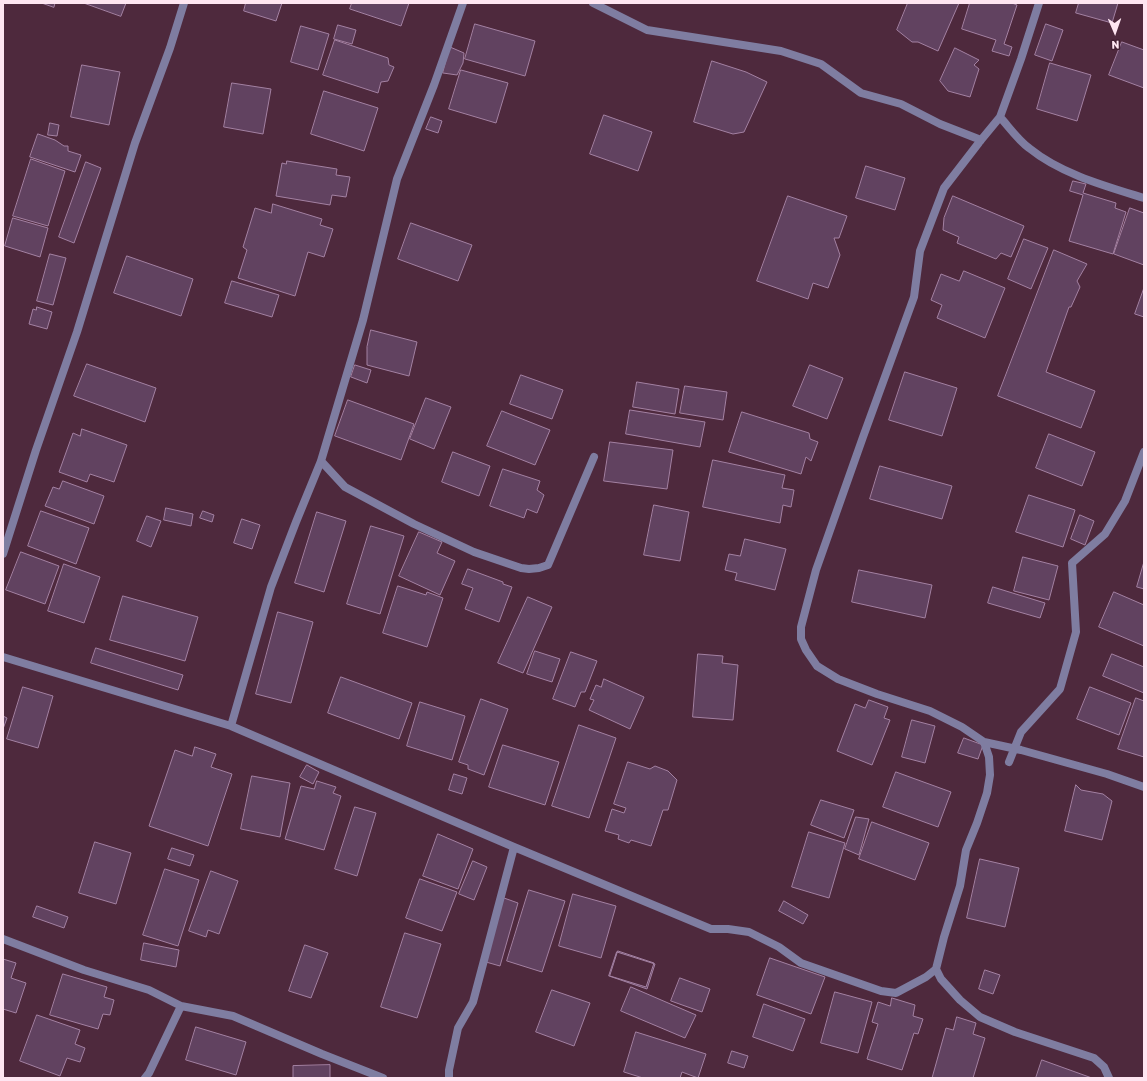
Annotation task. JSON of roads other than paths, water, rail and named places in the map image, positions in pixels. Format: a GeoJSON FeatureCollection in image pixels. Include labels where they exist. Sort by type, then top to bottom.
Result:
{"type":"FeatureCollection","features":[{"type":"Feature","properties":{"kind":"street"},"geometry":{"type":"LineString","coordinates":[[3,554],[36,450],[77,332],[135,143],[170,48],[184,3]]}},
{"type":"Feature","properties":{"kind":"street"},"geometry":{"type":"LineString","coordinates":[[231,726],[271,587],[296,522],[322,461],[363,320],[397,179],[434,85],[463,3]]}},
{"type":"Feature","properties":{"kind":"street"},"geometry":{"type":"LineString","coordinates":[[592,3],[647,30],[781,51],[821,64],[861,93],[901,104],[940,124],[981,140]]}},
{"type":"Feature","properties":{"kind":"street"},"geometry":{"type":"LineString","coordinates":[[1040,3],[1000,117],[944,188],[920,251],[914,297],[816,570],[801,626],[801,639],[806,650],[817,666],[838,679],[877,694],[930,711],[962,727],[984,742],[1021,750],[1100,772],[1144,787]]}},
{"type":"Feature","properties":{"kind":"street"},"geometry":{"type":"LineString","coordinates":[[1000,117],[1028,148],[1052,164],[1102,185],[1144,198]]}},
{"type":"Feature","properties":{"kind":"street"},"geometry":{"type":"LineString","coordinates":[[1009,762],[1021,732],[1060,689],[1076,632],[1072,563],[1105,534],[1125,501],[1144,452]]}},
{"type":"Feature","properties":{"kind":"street"},"geometry":{"type":"LineString","coordinates":[[322,461],[345,487],[414,524],[474,552],[521,568],[529,569],[548,565],[594,457]]}},
{"type":"Feature","properties":{"kind":"street"},"geometry":{"type":"LineString","coordinates":[[3,657],[231,726],[514,847],[711,929],[728,929],[749,932],[779,946],[801,963],[881,991],[896,993],[926,977],[936,969],[944,937],[960,886],[966,850],[987,793],[990,775],[989,757],[984,742]]}},
{"type":"Feature","properties":{"kind":"street"},"geometry":{"type":"LineString","coordinates":[[448,1078],[458,1028],[473,1002],[514,847]]}},
{"type":"Feature","properties":{"kind":"street"},"geometry":{"type":"LineString","coordinates":[[3,939],[84,970],[149,990],[181,1006],[233,1016],[378,1077]]}},
{"type":"Feature","properties":{"kind":"street"},"geometry":{"type":"LineString","coordinates":[[936,969],[942,979],[960,1000],[980,1018],[1015,1032],[1094,1058],[1104,1067],[1109,1078]]}},
{"type":"Feature","properties":{"kind":"street"},"geometry":{"type":"LineString","coordinates":[[144,1078],[149,1073],[181,1006]]}}]}
